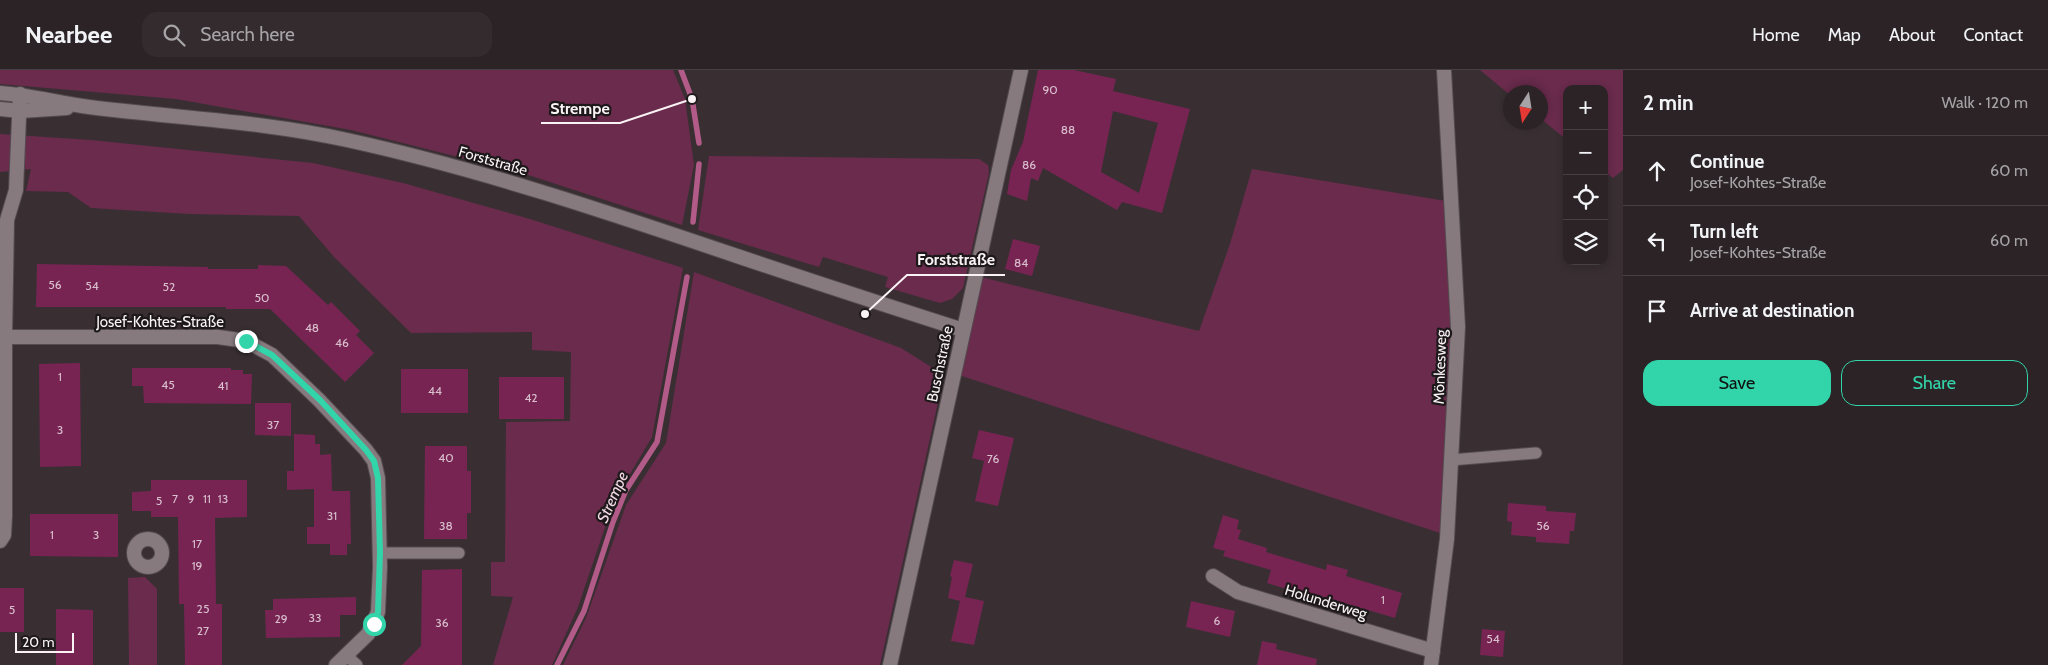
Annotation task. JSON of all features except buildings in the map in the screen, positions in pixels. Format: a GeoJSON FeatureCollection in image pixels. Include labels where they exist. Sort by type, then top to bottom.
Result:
{"type":"FeatureCollection","features":[{"type":"Feature","properties":{"kind":"street","name":"Buschstraße"},"geometry":{"type":"LineString","coordinates":[[890,665],[1021,70]]}},
{"type":"Feature","properties":{"kind":"street","name":"Mönkesweg"},"geometry":{"type":"LineString","coordinates":[[1432,658],[1447,539],[1458,327],[1444,70]]}},
{"type":"Feature","properties":{"kind":"street","name":"Forststraße"},"geometry":{"type":"LineString","coordinates":[[0,93],[20,94],[87,107],[258,126],[345,139],[431,160],[515,183],[646,224],[834,289],[963,330]]}},
{"type":"Feature","properties":{"kind":"street"},"geometry":{"type":"LineString","coordinates":[[0,541],[4,535],[6,516],[3,337],[7,220],[16,190],[20,94]]}},
{"type":"Feature","properties":{"kind":"street","name":"Forststraße"},"geometry":{"type":"LineString","coordinates":[[0,109],[20,111],[87,107]]}},
{"type":"Feature","properties":{"kind":"street"},"geometry":{"type":"LineString","coordinates":[[0,200],[7,220]]}},
{"type":"Feature","properties":{"kind":"street","name":"Josef-Kohtes-Straße"},"geometry":{"type":"LineString","coordinates":[[3,337],[218,337],[246,341],[272,355],[320,400],[366,450],[374,461],[378,478],[380,553],[378,612],[368,634],[336,665]]}},
{"type":"Feature","properties":{"kind":"street","name":"Holunderweg"},"geometry":{"type":"LineString","coordinates":[[1213,576],[1238,592],[1432,658]]}},
{"type":"Feature","properties":{"kind":"lane"},"geometry":{"type":"LineString","coordinates":[[1452,460],[1536,453]]}},
{"type":"Feature","properties":{"kind":"lane"},"geometry":{"type":"LineString","coordinates":[[380,553],[459,553]]}},
{"type":"Feature","properties":{"kind":"lane"},"geometry":{"type":"LineString","coordinates":[[346,655],[357,665]]}},
{"type":"Feature","properties":{"kind":"shaded area"},"geometry":{"type":"Polygon","coordinates":[[[0,70],[673,70],[685,99],[694,165],[682,225],[522,173],[351,130],[176,99],[0,84],[0,70]]]}},
{"type":"Feature","properties":{"kind":"shaded area"},"geometry":{"type":"Polygon","coordinates":[[[1480,70],[1623,70],[1623,170],[1613,178],[1608,174],[1608,85],[1563,85],[1563,137],[1548,125],[1548,85],[1503,85],[1503,89],[1480,70]]]}},
{"type":"Feature","properties":{"kind":"shaded area"},"geometry":{"type":"Polygon","coordinates":[[[0,134],[91,140],[313,163],[403,183],[530,219],[683,268],[652,437],[614,501],[578,607],[552,665],[493,665],[513,597],[491,596],[491,562],[505,562],[506,422],[570,421],[571,352],[532,350],[532,332],[411,333],[334,257],[299,216],[189,214],[91,208],[68,192],[26,191],[31,169],[0,172],[0,134]]]}},
{"type":"Feature","properties":{"kind":"shaded area"},"geometry":{"type":"Polygon","coordinates":[[[709,156],[979,159],[988,165],[989,173],[963,288],[952,299],[940,303],[885,287],[888,277],[823,257],[819,267],[698,230],[709,156]]]}},
{"type":"Feature","properties":{"kind":"shaded area"},"geometry":{"type":"Polygon","coordinates":[[[1252,169],[1446,201],[1457,338],[1443,534],[959,375],[981,277],[1199,331],[1230,244],[1252,169]]]}},
{"type":"Feature","properties":{"kind":"shaded area"},"geometry":{"type":"Polygon","coordinates":[[[694,272],[901,348],[944,375],[880,665],[563,665],[586,618],[626,505],[666,443],[694,272]]]}},
{"type":"Feature","properties":{"kind":"shaded area"},"geometry":{"type":"Polygon","coordinates":[[[145,577],[157,589],[157,665],[129,665],[128,578],[145,577]]]}},
{"type":"Feature","properties":{"kind":"waterway","name":"Strempe"},"geometry":{"type":"LineString","coordinates":[[681,70],[692,99],[699,143]]}},
{"type":"Feature","properties":{"kind":"waterway","name":"Strempe"},"geometry":{"type":"LineString","coordinates":[[693,222],[699,164]]}},
{"type":"Feature","properties":{"kind":"waterway","name":"Strempe"},"geometry":{"type":"LineString","coordinates":[[557,665],[584,611],[613,522],[626,490],[657,442],[687,277]]}},
{"type":"Feature","properties":{"kind":"place","name":"Strempe"},"geometry":{"type":"Point","coordinates":[692,99]}},
{"type":"Feature","properties":{"kind":"place","name":"Forststraße"},"geometry":{"type":"Point","coordinates":[865,314]}},
{"type":"Feature","properties":{"kind":"route"},"geometry":{"type":"LineString","coordinates":[[246,341],[272,355],[320,400],[374,461],[378,478],[380,553],[378,612],[374,624]]}}]}
